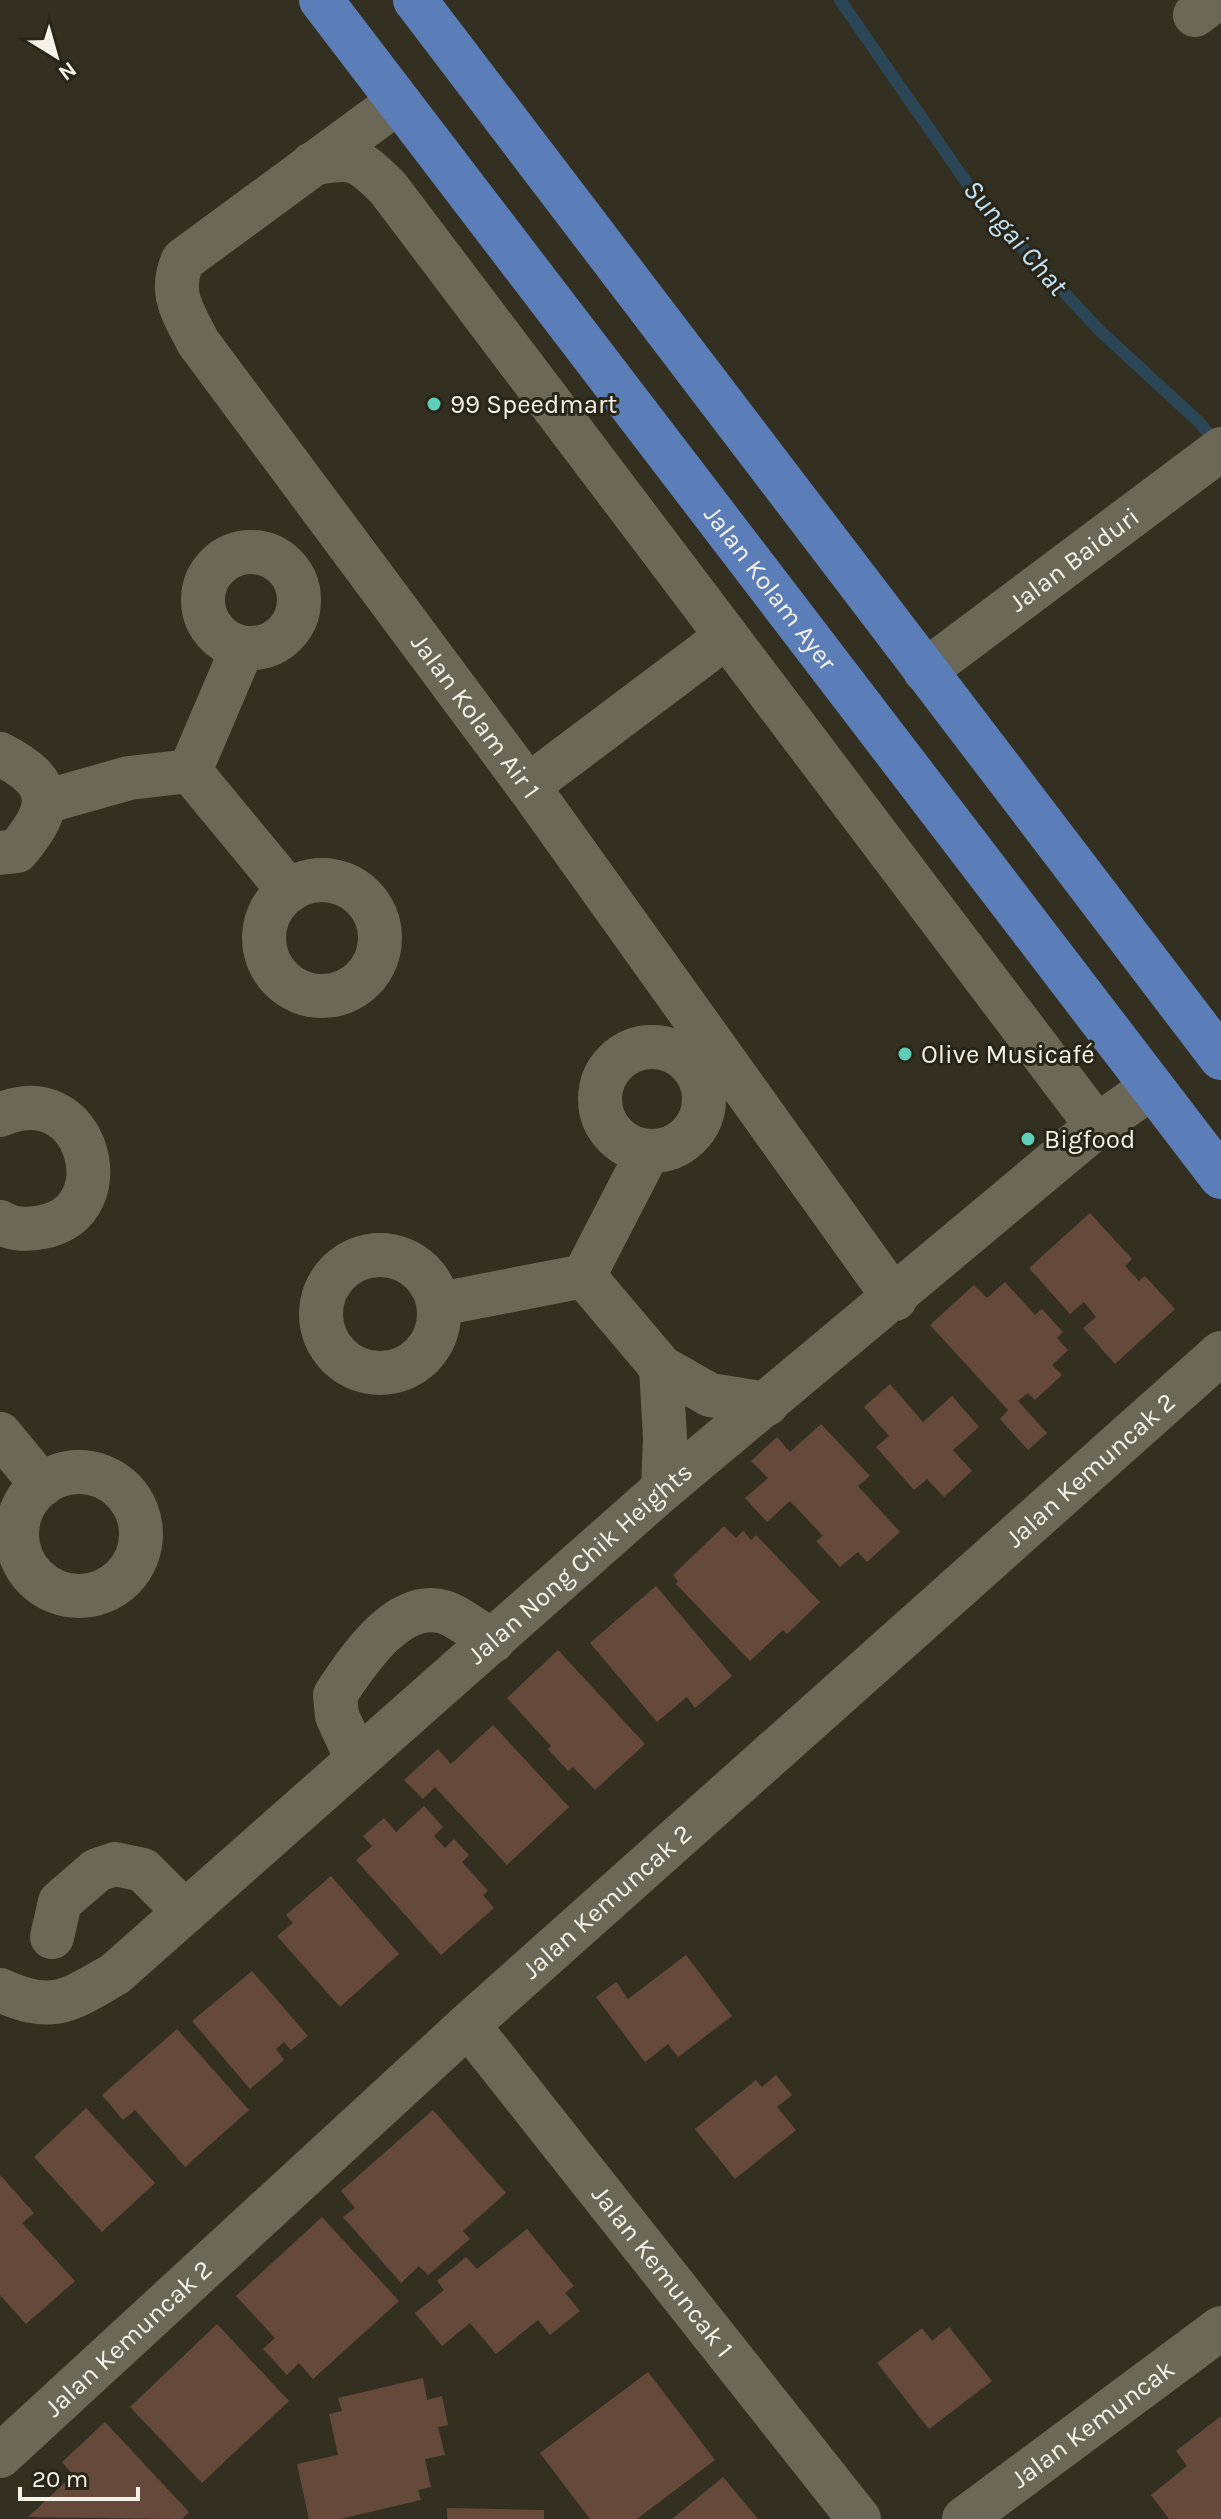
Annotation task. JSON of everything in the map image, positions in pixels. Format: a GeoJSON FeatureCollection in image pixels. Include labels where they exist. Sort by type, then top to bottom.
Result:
{"type":"FeatureCollection","features":[{"type":"Feature","properties":{"kind":"main road","name":"Jalan Kolam Ayer"},"geometry":{"type":"LineString","coordinates":[[321,0],[1221,1177]]}},
{"type":"Feature","properties":{"kind":"main road"},"geometry":{"type":"LineString","coordinates":[[415,0],[1221,1058]]}},
{"type":"Feature","properties":{"kind":"street","name":"Jalan Kolam Air 1"},"geometry":{"type":"LineString","coordinates":[[398,102],[183,260],[175,278],[178,304],[207,355],[528,786],[895,1299]]}},
{"type":"Feature","properties":{"kind":"street","name":"Jalan Kolam Air 1"},"geometry":{"type":"LineString","coordinates":[[312,164],[346,157],[369,169],[388,188],[1097,1126]]}},
{"type":"Feature","properties":{"kind":"street","name":"Jalan Baiduri"},"geometry":{"type":"LineString","coordinates":[[925,671],[1221,449]]}},
{"type":"Feature","properties":{"kind":"street"},"geometry":{"type":"LineString","coordinates":[[528,786],[726,637]]}},
{"type":"Feature","properties":{"kind":"street"},"geometry":{"type":"LineString","coordinates":[[190,771],[242,649]]}},
{"type":"Feature","properties":{"kind":"street"},"geometry":{"type":"LineString","coordinates":[[0,754],[31,770],[41,784],[44,802],[34,831],[17,851],[0,853]]}},
{"type":"Feature","properties":{"kind":"street"},"geometry":{"type":"LineString","coordinates":[[44,802],[129,778],[190,771]]}},
{"type":"Feature","properties":{"kind":"street"},"geometry":{"type":"LineString","coordinates":[[190,771],[289,891]]}},
{"type":"Feature","properties":{"kind":"street","name":"Jalan Nong Chik Heights"},"geometry":{"type":"LineString","coordinates":[[0,1990],[29,2003],[67,2002],[115,1974],[356,1757],[493,1641],[663,1489],[895,1299],[1097,1126],[1152,1087]]}},
{"type":"Feature","properties":{"kind":"street"},"geometry":{"type":"LineString","coordinates":[[0,1115],[14,1109],[33,1107],[53,1112],[77,1132],[89,1160],[89,1181],[80,1201],[67,1216],[48,1226],[27,1230],[2,1229]]}},
{"type":"Feature","properties":{"kind":"street"},"geometry":{"type":"LineString","coordinates":[[584,1276],[648,1152]]}},
{"type":"Feature","properties":{"kind":"street"},"geometry":{"type":"LineString","coordinates":[[440,1304],[584,1276]]}},
{"type":"Feature","properties":{"kind":"street"},"geometry":{"type":"LineString","coordinates":[[584,1276],[661,1367],[710,1395],[767,1404]]}},
{"type":"Feature","properties":{"kind":"street","name":"Jalan Kemuncak 2"},"geometry":{"type":"LineString","coordinates":[[0,2456],[468,2025],[1221,1353]]}},
{"type":"Feature","properties":{"kind":"street"},"geometry":{"type":"LineString","coordinates":[[661,1367],[665,1437],[663,1489]]}},
{"type":"Feature","properties":{"kind":"street"},"geometry":{"type":"LineString","coordinates":[[0,1434],[42,1485]]}},
{"type":"Feature","properties":{"kind":"street"},"geometry":{"type":"LineString","coordinates":[[356,1757],[337,1716],[335,1695],[383,1632],[414,1613],[443,1611],[493,1641]]}},
{"type":"Feature","properties":{"kind":"street"},"geometry":{"type":"LineString","coordinates":[[52,1937],[60,1902],[97,1870],[115,1864],[143,1870],[185,1912]]}},
{"type":"Feature","properties":{"kind":"street","name":"Jalan Kemuncak 1"},"geometry":{"type":"LineString","coordinates":[[468,2025],[859,2519]]}},
{"type":"Feature","properties":{"kind":"street","name":"Jalan Kemuncak"},"geometry":{"type":"LineString","coordinates":[[964,2519],[1218,2338]]}},
{"type":"Feature","properties":{"kind":"building"},"geometry":{"type":"Polygon","coordinates":[[[1090,1213],[1132,1259],[1125,1266],[1139,1281],[1145,1276],[1175,1309],[1115,1364],[1083,1328],[1096,1317],[1084,1302],[1070,1314],[1029,1268],[1090,1213]]]}},
{"type":"Feature","properties":{"kind":"building"},"geometry":{"type":"Polygon","coordinates":[[[1005,1282],[1035,1315],[1042,1309],[1063,1332],[1057,1338],[1068,1350],[1052,1365],[1062,1375],[1035,1400],[1028,1393],[1018,1401],[1047,1433],[1028,1450],[1000,1419],[1008,1410],[930,1325],[974,1285],[987,1298],[1005,1282]]]}},
{"type":"Feature","properties":{"kind":"building"},"geometry":{"type":"Polygon","coordinates":[[[890,1384],[923,1422],[952,1396],[979,1427],[953,1450],[972,1471],[944,1497],[927,1479],[914,1490],[876,1447],[889,1436],[864,1407],[890,1384]]]}},
{"type":"Feature","properties":{"kind":"building"},"geometry":{"type":"Polygon","coordinates":[[[821,1424],[870,1476],[858,1486],[900,1532],[867,1562],[858,1552],[840,1567],[816,1541],[823,1536],[790,1501],[767,1522],[745,1498],[768,1478],[751,1461],[777,1437],[790,1452],[821,1424]]]}},
{"type":"Feature","properties":{"kind":"building"},"geometry":{"type":"Polygon","coordinates":[[[724,1526],[736,1538],[743,1531],[751,1540],[756,1535],[820,1602],[787,1634],[783,1630],[750,1661],[676,1584],[678,1581],[673,1575],[724,1526]]]}},
{"type":"Feature","properties":{"kind":"building"},"geometry":{"type":"Polygon","coordinates":[[[656,1586],[732,1676],[695,1708],[687,1697],[657,1722],[590,1643],[656,1586]]]}},
{"type":"Feature","properties":{"kind":"building"},"geometry":{"type":"Polygon","coordinates":[[[558,1650],[645,1744],[595,1790],[573,1767],[568,1771],[548,1749],[551,1746],[507,1698],[558,1650]]]}},
{"type":"Feature","properties":{"kind":"building"},"geometry":{"type":"Polygon","coordinates":[[[493,1725],[569,1807],[507,1865],[435,1787],[423,1799],[404,1780],[438,1749],[451,1764],[493,1725]]]}},
{"type":"Feature","properties":{"kind":"building"},"geometry":{"type":"Polygon","coordinates":[[[424,1806],[443,1827],[434,1836],[445,1848],[454,1839],[469,1855],[462,1862],[488,1891],[483,1895],[494,1908],[441,1955],[356,1860],[372,1846],[363,1836],[384,1818],[396,1832],[424,1806]]]}},
{"type":"Feature","properties":{"kind":"building"},"geometry":{"type":"Polygon","coordinates":[[[331,1876],[399,1954],[340,2007],[277,1936],[293,1923],[286,1915],[331,1876]]]}},
{"type":"Feature","properties":{"kind":"building"},"geometry":{"type":"Polygon","coordinates":[[[686,1955],[732,2016],[678,2057],[668,2044],[645,2062],[596,1997],[616,1982],[628,1999],[686,1955]]]}},
{"type":"Feature","properties":{"kind":"building"},"geometry":{"type":"Polygon","coordinates":[[[252,1971],[308,2036],[291,2050],[284,2042],[276,2049],[284,2060],[250,2089],[192,2021],[252,1971]]]}},
{"type":"Feature","properties":{"kind":"building"},"geometry":{"type":"Polygon","coordinates":[[[177,2029],[249,2110],[185,2167],[135,2110],[123,2120],[102,2095],[177,2029]]]}},
{"type":"Feature","properties":{"kind":"building"},"geometry":{"type":"Polygon","coordinates":[[[776,2075],[792,2095],[777,2107],[796,2130],[735,2179],[695,2129],[756,2080],[762,2087],[776,2075]]]}},
{"type":"Feature","properties":{"kind":"building"},"geometry":{"type":"Polygon","coordinates":[[[86,2108],[155,2183],[102,2232],[34,2157],[86,2108]]]}},
{"type":"Feature","properties":{"kind":"building"},"geometry":{"type":"Polygon","coordinates":[[[433,2110],[506,2193],[463,2231],[470,2239],[428,2275],[419,2266],[401,2283],[343,2217],[355,2208],[341,2191],[433,2110]]]}},
{"type":"Feature","properties":{"kind":"building"},"geometry":{"type":"Polygon","coordinates":[[[0,2175],[34,2213],[22,2223],[75,2281],[26,2324],[0,2295],[0,2175]]]}},
{"type":"Feature","properties":{"kind":"building"},"geometry":{"type":"Polygon","coordinates":[[[322,2217],[399,2301],[313,2379],[299,2363],[287,2375],[263,2349],[275,2338],[236,2296],[322,2217]]]}},
{"type":"Feature","properties":{"kind":"building"},"geometry":{"type":"Polygon","coordinates":[[[527,2229],[574,2286],[565,2293],[580,2311],[550,2335],[538,2320],[496,2354],[470,2323],[442,2346],[415,2313],[444,2290],[437,2281],[466,2257],[477,2269],[527,2229]]]}},
{"type":"Feature","properties":{"kind":"building"},"geometry":{"type":"Polygon","coordinates":[[[217,2324],[289,2401],[202,2483],[130,2407],[217,2324]]]}},
{"type":"Feature","properties":{"kind":"building"},"geometry":{"type":"Polygon","coordinates":[[[949,2327],[992,2381],[929,2429],[877,2363],[922,2328],[932,2341],[949,2327]]]}},
{"type":"Feature","properties":{"kind":"building"},"geometry":{"type":"Polygon","coordinates":[[[648,2372],[715,2460],[637,2519],[590,2519],[540,2453],[648,2372]]]}},
{"type":"Feature","properties":{"kind":"building"},"geometry":{"type":"Polygon","coordinates":[[[423,2378],[427,2400],[442,2396],[448,2425],[438,2427],[445,2455],[425,2459],[431,2487],[418,2490],[421,2500],[340,2519],[309,2519],[297,2464],[338,2455],[329,2414],[342,2411],[338,2398],[423,2378]]]}},
{"type":"Feature","properties":{"kind":"building"},"geometry":{"type":"Polygon","coordinates":[[[1221,2416],[1221,2519],[1169,2519],[1151,2495],[1187,2466],[1176,2451],[1221,2416]]]}},
{"type":"Feature","properties":{"kind":"building"},"geometry":{"type":"Polygon","coordinates":[[[105,2422],[189,2512],[182,2519],[28,2517],[73,2475],[62,2462],[105,2422]]]}},
{"type":"Feature","properties":{"kind":"building"},"geometry":{"type":"Polygon","coordinates":[[[723,2477],[758,2519],[672,2519],[723,2477]]]}},
{"type":"Feature","properties":{"kind":"building"},"geometry":{"type":"Polygon","coordinates":[[[447,2508],[544,2510],[544,2519],[447,2519],[447,2508]]]}},
{"type":"Feature","properties":{"kind":"waterway","name":"Sungai Chat"},"geometry":{"type":"LineString","coordinates":[[840,0],[980,202],[1099,330],[1199,422],[1216,443]]}},
{"type":"Feature","properties":{"kind":"place","name":"99 Speedmart"},"geometry":{"type":"Point","coordinates":[434,404]}},
{"type":"Feature","properties":{"kind":"place","name":"Olive Musicafé"},"geometry":{"type":"Point","coordinates":[905,1054]}},
{"type":"Feature","properties":{"kind":"place","name":"Bigfood"},"geometry":{"type":"Point","coordinates":[1028,1139]}}]}
